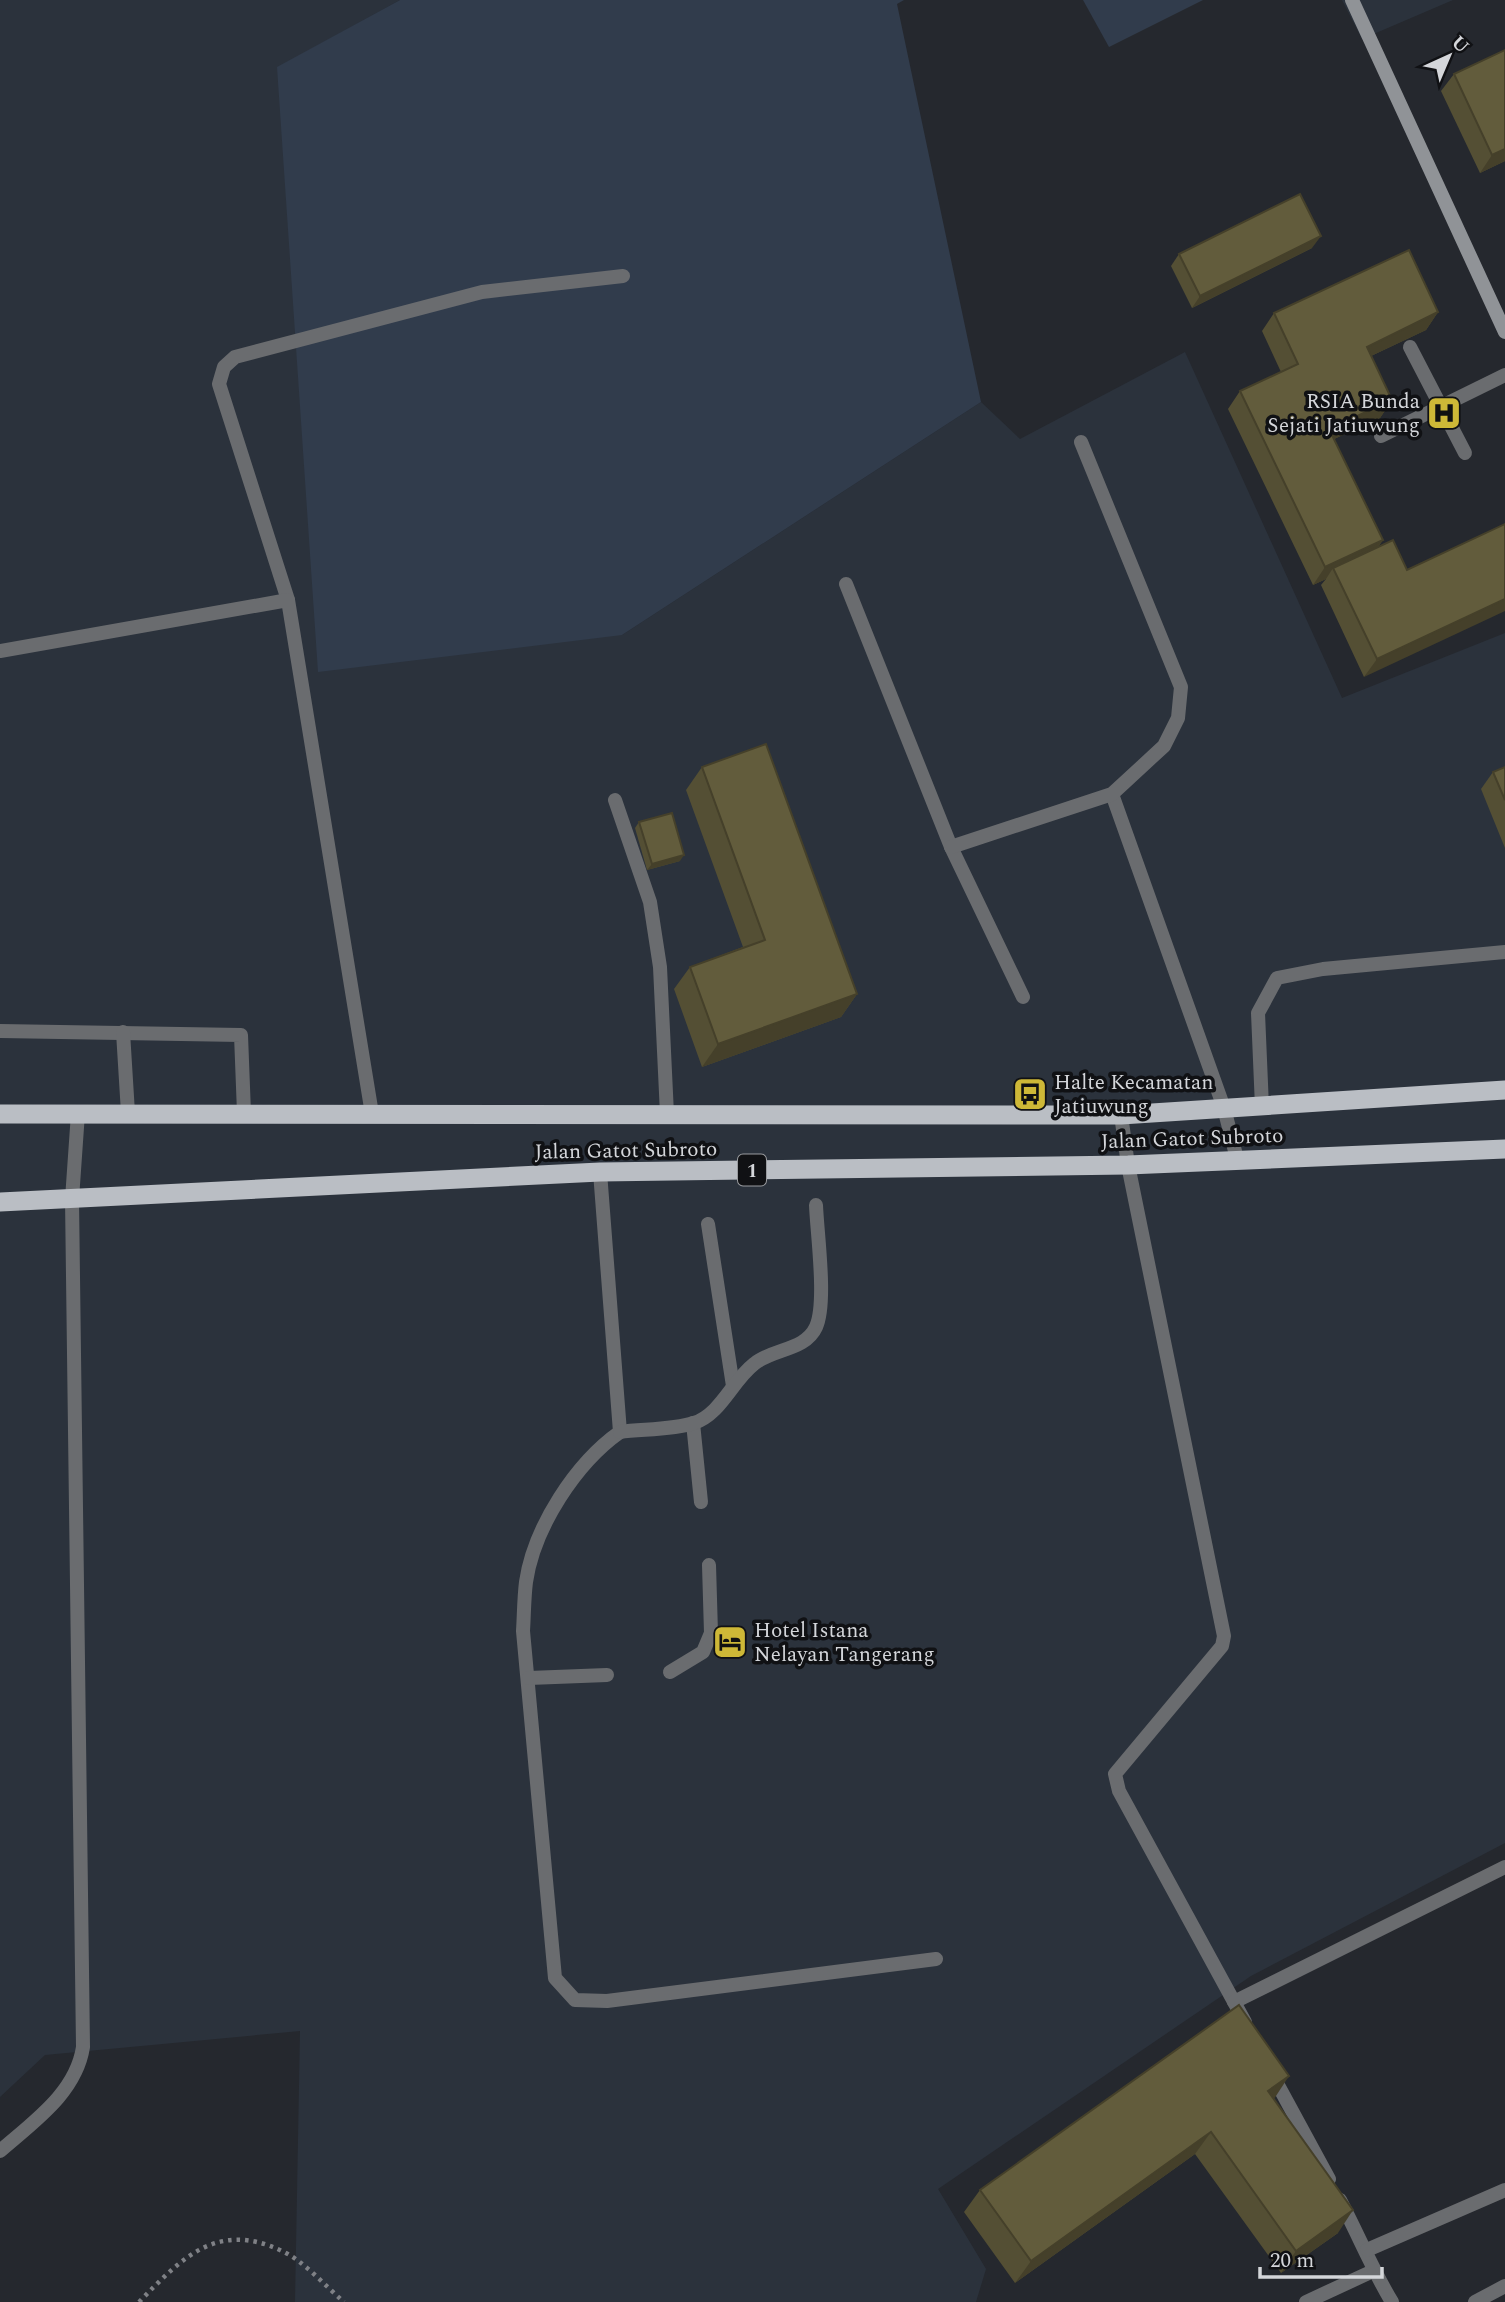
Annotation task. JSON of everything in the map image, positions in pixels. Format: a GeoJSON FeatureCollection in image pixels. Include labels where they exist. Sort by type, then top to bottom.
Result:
{"type":"FeatureCollection","features":[{"type":"Feature","properties":{"kind":"highway","name":"Jalan Gatot Subroto"},"geometry":{"type":"LineString","coordinates":[[0,1114],[1121,1115],[1505,1090]]}},
{"type":"Feature","properties":{"kind":"highway","name":"Jalan Gatot Subroto"},"geometry":{"type":"LineString","coordinates":[[0,1202],[600,1172],[1128,1165],[1505,1149]]}},
{"type":"Feature","properties":{"kind":"main road"},"geometry":{"type":"LineString","coordinates":[[1352,0],[1505,332]]}},
{"type":"Feature","properties":{"kind":"street"},"geometry":{"type":"LineString","coordinates":[[372,1114],[288,600],[219,384],[224,367],[235,357],[482,292],[623,276]]}},
{"type":"Feature","properties":{"kind":"street"},"geometry":{"type":"LineString","coordinates":[[1410,347],[1465,453]]}},
{"type":"Feature","properties":{"kind":"street"},"geometry":{"type":"LineString","coordinates":[[1381,436],[1505,375]]}},
{"type":"Feature","properties":{"kind":"street"},"geometry":{"type":"LineString","coordinates":[[951,846],[1112,794],[1164,746],[1178,718],[1181,687],[1081,442]]}},
{"type":"Feature","properties":{"kind":"street"},"geometry":{"type":"LineString","coordinates":[[846,584],[951,846],[1023,997]]}},
{"type":"Feature","properties":{"kind":"street"},"geometry":{"type":"LineString","coordinates":[[0,651],[288,600]]}},
{"type":"Feature","properties":{"kind":"street"},"geometry":{"type":"LineString","coordinates":[[1112,794],[1224,1108],[1237,1159]]}},
{"type":"Feature","properties":{"kind":"street"},"geometry":{"type":"LineString","coordinates":[[615,800],[650,902],[660,967],[667,1114]]}},
{"type":"Feature","properties":{"kind":"street"},"geometry":{"type":"LineString","coordinates":[[1262,1107],[1258,1013],[1277,978],[1323,969],[1505,952]]}},
{"type":"Feature","properties":{"kind":"street"},"geometry":{"type":"LineString","coordinates":[[0,1031],[241,1035],[244,1113]]}},
{"type":"Feature","properties":{"kind":"street"},"geometry":{"type":"LineString","coordinates":[[123,1032],[128,1113]]}},
{"type":"Feature","properties":{"kind":"street"},"geometry":{"type":"LineString","coordinates":[[0,2151],[49,2108],[74,2078],[83,2047],[72,1199],[78,1113]]}},
{"type":"Feature","properties":{"kind":"street"},"geometry":{"type":"LineString","coordinates":[[1121,1115],[1128,1165],[1224,1636],[1222,1646],[1115,1774],[1119,1791],[1253,2037]]}},
{"type":"Feature","properties":{"kind":"street"},"geometry":{"type":"LineString","coordinates":[[600,1172],[620,1432]]}},
{"type":"Feature","properties":{"kind":"street"},"geometry":{"type":"LineString","coordinates":[[816,1205],[820,1303],[817,1325],[803,1343],[754,1363],[708,1416],[693,1423],[620,1432],[602,1444],[540,1535],[526,1580],[523,1631],[555,1978],[575,2000],[607,2001],[936,1959]]}},
{"type":"Feature","properties":{"kind":"street"},"geometry":{"type":"LineString","coordinates":[[708,1224],[733,1386]]}},
{"type":"Feature","properties":{"kind":"street"},"geometry":{"type":"LineString","coordinates":[[693,1423],[701,1502]]}},
{"type":"Feature","properties":{"kind":"street"},"geometry":{"type":"LineString","coordinates":[[670,1672],[703,1652],[711,1633],[709,1565]]}},
{"type":"Feature","properties":{"kind":"street"},"geometry":{"type":"LineString","coordinates":[[529,1678],[607,1675]]}},
{"type":"Feature","properties":{"kind":"street"},"geometry":{"type":"LineString","coordinates":[[1234,2002],[1505,1867]]}},
{"type":"Feature","properties":{"kind":"street"},"geometry":{"type":"LineString","coordinates":[[1265,2061],[1367,2250],[1373,2271],[1392,2302]]}},
{"type":"Feature","properties":{"kind":"street"},"geometry":{"type":"LineString","coordinates":[[1367,2250],[1505,2190]]}},
{"type":"Feature","properties":{"kind":"street"},"geometry":{"type":"LineString","coordinates":[[1306,2302],[1373,2271]]}},
{"type":"Feature","properties":{"kind":"street"},"geometry":{"type":"LineString","coordinates":[[1475,2302],[1505,2286]]}},
{"type":"Feature","properties":{"kind":"path"},"geometry":{"type":"LineString","coordinates":[[139,2302],[194,2252],[218,2240],[243,2238],[283,2251],[344,2302]]}},
{"type":"Feature","properties":{"kind":"shaded area"},"geometry":{"type":"Polygon","coordinates":[[[0,0],[400,0],[277,68],[622,635],[981,402],[1020,439],[1185,352],[1342,698],[1505,633],[1505,1843],[1251,1976],[938,2189],[986,2269],[976,2302],[295,2302],[300,2031],[45,2055],[0,2097],[0,0]]]}},
{"type":"Feature","properties":{"kind":"shaded area"},"geometry":{"type":"Polygon","coordinates":[[[400,0],[904,0],[897,4],[981,402],[622,635],[318,672],[277,67],[400,0]]]}},
{"type":"Feature","properties":{"kind":"shaded area"},"geometry":{"type":"Polygon","coordinates":[[[1083,0],[1203,0],[1109,47],[1083,0]]]}},
{"type":"Feature","properties":{"kind":"shaded area"},"geometry":{"type":"Polygon","coordinates":[[[1342,0],[1453,0],[1362,39],[1342,0]]]}},
{"type":"Feature","properties":{"kind":"building"},"geometry":{"type":"Polygon","coordinates":[[[1505,50],[1505,149],[1492,155],[1454,74],[1505,50]]]}},
{"type":"Feature","properties":{"kind":"building"},"geometry":{"type":"Polygon","coordinates":[[[1300,194],[1321,236],[1200,296],[1179,254],[1300,194]]]}},
{"type":"Feature","properties":{"kind":"building"},"geometry":{"type":"Polygon","coordinates":[[[1409,250],[1438,312],[1367,347],[1392,400],[1329,429],[1383,540],[1325,567],[1240,391],[1298,364],[1274,313],[1409,250]]]}},
{"type":"Feature","properties":{"kind":"building"},"geometry":{"type":"Polygon","coordinates":[[[1505,524],[1505,599],[1377,659],[1333,568],[1393,540],[1407,570],[1505,524]]]}},
{"type":"Feature","properties":{"kind":"building"},"geometry":{"type":"Polygon","coordinates":[[[766,744],[857,994],[718,1044],[690,967],[765,940],[702,767],[766,744]]]}},
{"type":"Feature","properties":{"kind":"building"},"geometry":{"type":"Polygon","coordinates":[[[1505,767],[1505,800],[1493,772],[1505,767]]]}},
{"type":"Feature","properties":{"kind":"building"},"geometry":{"type":"Polygon","coordinates":[[[672,813],[684,855],[652,864],[639,822],[672,813]]]}},
{"type":"Feature","properties":{"kind":"building"},"geometry":{"type":"Polygon","coordinates":[[[1239,2005],[1289,2076],[1268,2091],[1353,2210],[1296,2251],[1211,2132],[1031,2261],[980,2190],[1239,2005]]]}},
{"type":"Feature","properties":{"kind":"place","name":"RSIA Bunda Sejati Jatiuwung"},"geometry":{"type":"Point","coordinates":[1444,413]}},
{"type":"Feature","properties":{"kind":"place","name":"Halte Kecamatan Jatiuwung"},"geometry":{"type":"Point","coordinates":[1030,1094]}},
{"type":"Feature","properties":{"kind":"place","name":"Hotel Istana Nelayan Tangerang"},"geometry":{"type":"Point","coordinates":[730,1642]}}]}
